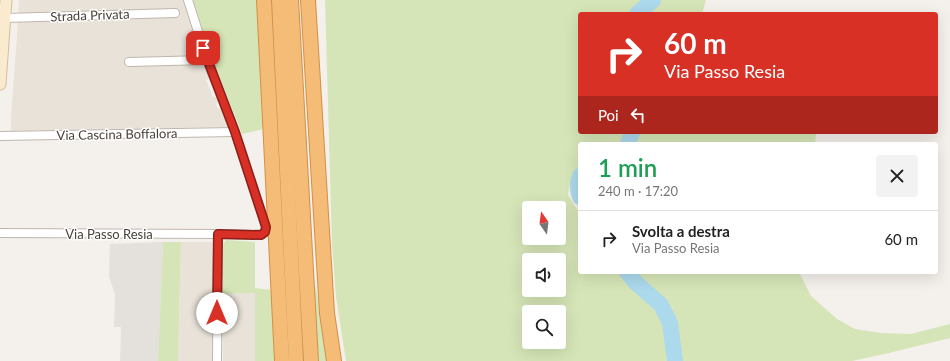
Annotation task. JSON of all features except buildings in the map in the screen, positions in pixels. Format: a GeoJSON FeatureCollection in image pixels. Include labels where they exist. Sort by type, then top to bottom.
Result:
{"type":"FeatureCollection","features":[{"type":"Feature","properties":{"kind":"highway"},"geometry":{"type":"LineString","coordinates":[[264,0],[282,361]]}},
{"type":"Feature","properties":{"kind":"highway"},"geometry":{"type":"LineString","coordinates":[[279,0],[296,361]]}},
{"type":"Feature","properties":{"kind":"highway"},"geometry":{"type":"LineString","coordinates":[[291,0],[311,361]]}},
{"type":"Feature","properties":{"kind":"highway"},"geometry":{"type":"LineString","coordinates":[[308,0],[327,313],[334,361]]}},
{"type":"Feature","properties":{"kind":"main road"},"geometry":{"type":"LineString","coordinates":[[0,84],[6,0]]}},
{"type":"Feature","properties":{"kind":"street"},"geometry":{"type":"LineString","coordinates":[[188,0],[207,60],[235,132]]}},
{"type":"Feature","properties":{"kind":"street","name":"Strada Privata"},"geometry":{"type":"LineString","coordinates":[[5,18],[175,13]]}},
{"type":"Feature","properties":{"kind":"street"},"geometry":{"type":"LineString","coordinates":[[129,62],[207,60]]}},
{"type":"Feature","properties":{"kind":"street","name":"Via Cascina Boffalora"},"geometry":{"type":"LineString","coordinates":[[0,136],[235,132]]}},
{"type":"Feature","properties":{"kind":"street","name":"Via Passo Resia"},"geometry":{"type":"LineString","coordinates":[[0,233],[261,235],[265,232],[266,227],[235,132]]}},
{"type":"Feature","properties":{"kind":"street"},"geometry":{"type":"LineString","coordinates":[[217,361],[218,234]]}},
{"type":"Feature","properties":{"kind":"shaded area"},"geometry":{"type":"Polygon","coordinates":[[[19,0],[184,0],[211,77],[206,80],[213,97],[218,97],[219,100],[216,104],[217,107],[219,109],[222,107],[229,124],[228,127],[11,131],[19,0]]]}},
{"type":"Feature","properties":{"kind":"shaded area"},"geometry":{"type":"Polygon","coordinates":[[[163,242],[158,361],[120,361],[121,327],[114,327],[115,294],[109,277],[110,244],[163,242]]]}},
{"type":"Feature","properties":{"kind":"shaded area"},"geometry":{"type":"Polygon","coordinates":[[[181,242],[213,242],[213,361],[178,361],[181,242]]]}},
{"type":"Feature","properties":{"kind":"shaded area"},"geometry":{"type":"Polygon","coordinates":[[[255,293],[255,361],[223,361],[222,294],[255,293]]]}},
{"type":"Feature","properties":{"kind":"green space"},"geometry":{"type":"Polygon","coordinates":[[[193,0],[258,0],[264,129],[242,134],[206,43],[193,0]]]}},
{"type":"Feature","properties":{"kind":"green space"},"geometry":{"type":"Polygon","coordinates":[[[325,0],[706,0],[703,12],[578,12],[578,134],[628,134],[623,142],[578,142],[578,173],[570,182],[568,195],[578,211],[578,274],[623,274],[627,282],[663,319],[667,361],[346,361],[336,297],[332,244],[325,0]]]}},
{"type":"Feature","properties":{"kind":"green space"},"geometry":{"type":"Polygon","coordinates":[[[634,134],[816,134],[815,142],[631,142],[634,134]]]}},
{"type":"Feature","properties":{"kind":"green space"},"geometry":{"type":"Polygon","coordinates":[[[226,240],[255,242],[255,288],[273,290],[274,361],[255,361],[255,293],[222,294],[223,244],[226,240]]]}},
{"type":"Feature","properties":{"kind":"green space"},"geometry":{"type":"Polygon","coordinates":[[[163,242],[181,242],[178,361],[158,361],[163,242]]]}},
{"type":"Feature","properties":{"kind":"green space"},"geometry":{"type":"Polygon","coordinates":[[[635,274],[800,274],[811,296],[837,319],[855,329],[881,333],[911,334],[950,324],[950,338],[852,361],[678,361],[677,337],[672,308],[635,274]]]}},
{"type":"Feature","properties":{"kind":"green space"},"geometry":{"type":"Polygon","coordinates":[[[314,287],[316,287],[327,361],[317,361],[314,287]]]}},
{"type":"Feature","properties":{"kind":"waterway"},"geometry":{"type":"LineString","coordinates":[[639,12],[653,0]]}},
{"type":"Feature","properties":{"kind":"waterway"},"geometry":{"type":"LineString","coordinates":[[629,142],[631,134]]}},
{"type":"Feature","properties":{"kind":"waterway"},"geometry":{"type":"LineString","coordinates":[[578,181],[578,186]]}},
{"type":"Feature","properties":{"kind":"waterway"},"geometry":{"type":"LineString","coordinates":[[578,186],[578,192]]}},
{"type":"Feature","properties":{"kind":"waterway"},"geometry":{"type":"LineString","coordinates":[[629,274],[635,282],[661,305],[670,323],[675,361]]}},
{"type":"Feature","properties":{"kind":"route"},"geometry":{"type":"LineString","coordinates":[[203,48],[235,132],[266,227],[265,232],[261,235],[218,234],[217,313]]}}]}
